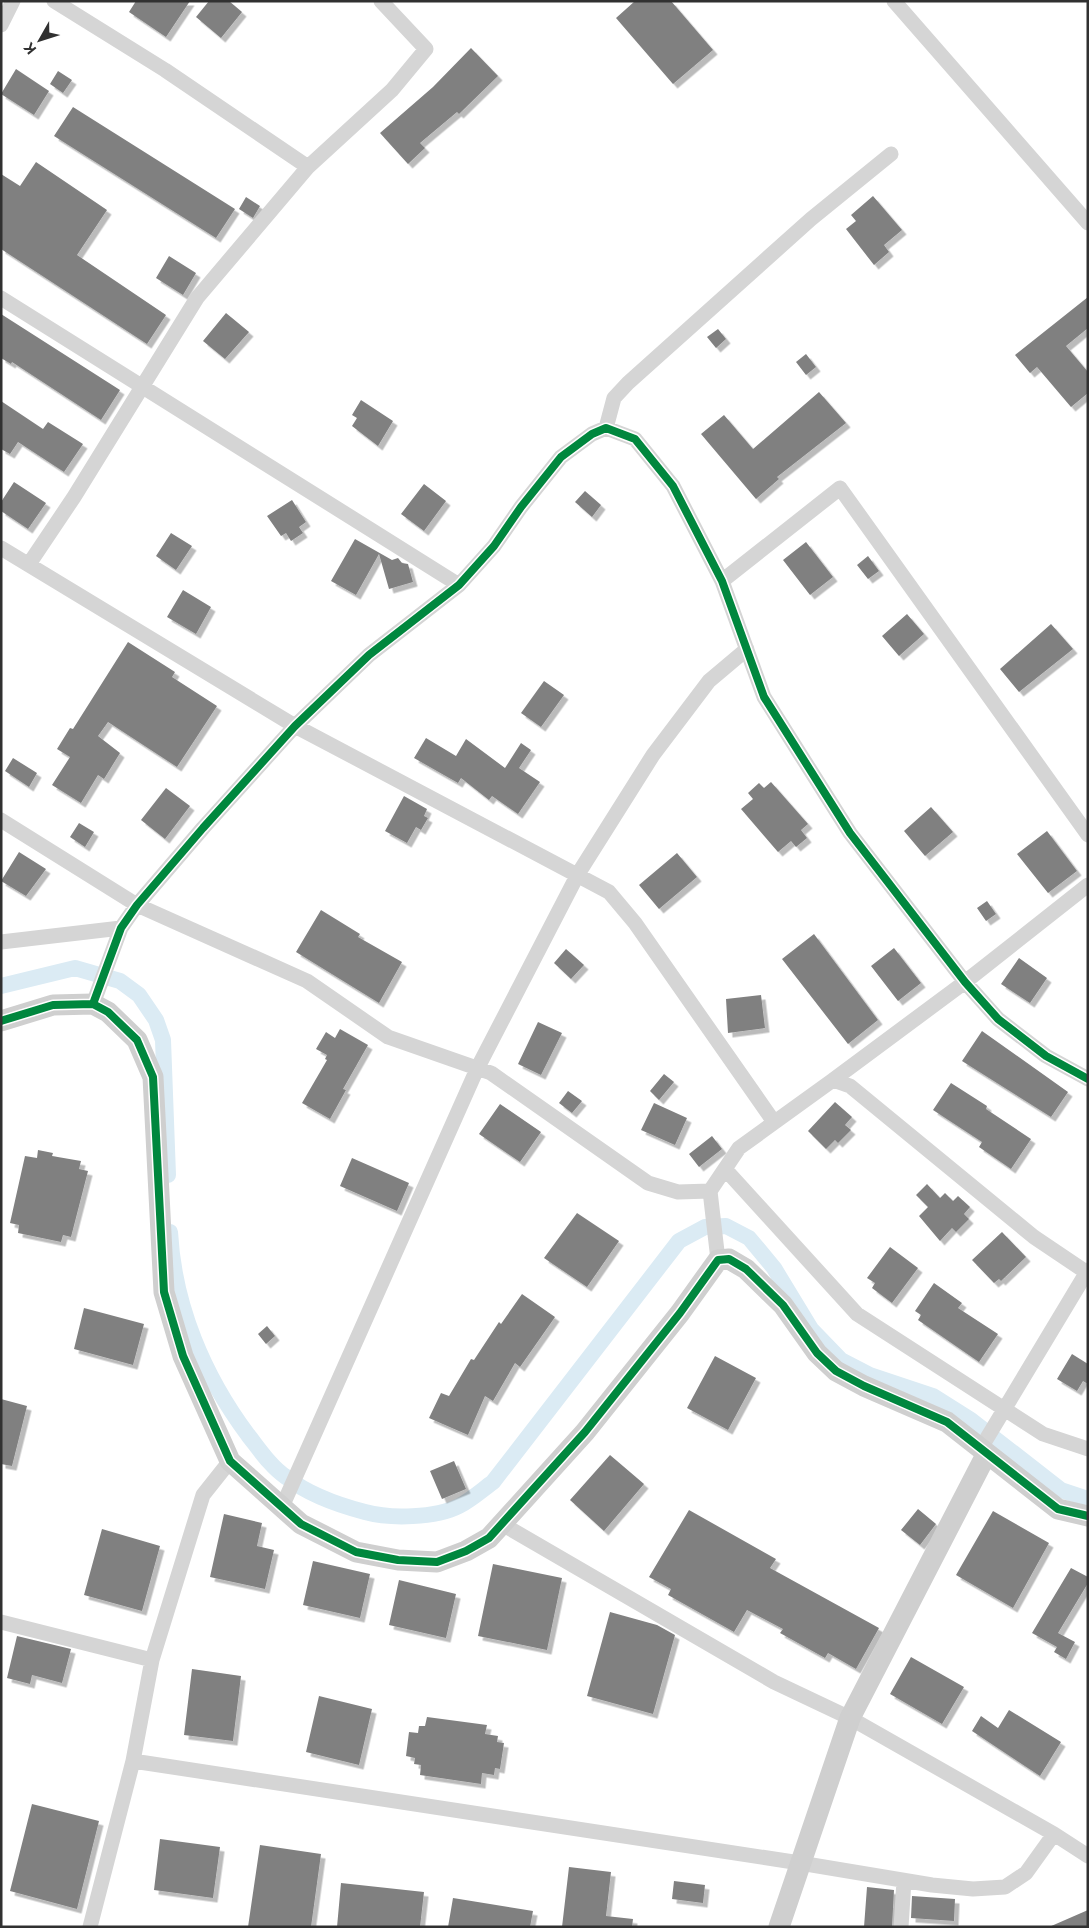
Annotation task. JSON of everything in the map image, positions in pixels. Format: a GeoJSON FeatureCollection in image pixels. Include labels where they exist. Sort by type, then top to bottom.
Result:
{"type":"FeatureCollection","features":[{"type":"Feature","properties":{"kind":"street"},"geometry":{"type":"LineString","coordinates":[[1,25],[13,1]]}},
{"type":"Feature","properties":{"kind":"street"},"geometry":{"type":"LineString","coordinates":[[54,1],[165,70],[308,167]]}},
{"type":"Feature","properties":{"kind":"street"},"geometry":{"type":"LineString","coordinates":[[29,564],[74,497],[196,298],[308,167],[392,90],[426,49],[381,1]]}},
{"type":"Feature","properties":{"kind":"street"},"geometry":{"type":"LineString","coordinates":[[894,1],[1088,223]]}},
{"type":"Feature","properties":{"kind":"street"},"geometry":{"type":"LineString","coordinates":[[606,428],[614,398],[628,383],[811,219],[891,154]]}},
{"type":"Feature","properties":{"kind":"street"},"geometry":{"type":"LineString","coordinates":[[1,298],[459,585]]}},
{"type":"Feature","properties":{"kind":"street"},"geometry":{"type":"LineString","coordinates":[[96,997],[121,928],[137,905],[295,726],[368,655],[459,585],[494,546],[521,507],[561,457],[592,434],[606,428],[636,439],[673,486],[722,581],[764,697],[850,833],[965,982],[998,1019],[1046,1056],[1088,1079]]}},
{"type":"Feature","properties":{"kind":"street"},"geometry":{"type":"LineString","coordinates":[[722,581],[840,488],[1088,835]]}},
{"type":"Feature","properties":{"kind":"street"},"geometry":{"type":"LineString","coordinates":[[1,548],[295,726],[609,892],[635,923],[774,1122]]}},
{"type":"Feature","properties":{"kind":"street"},"geometry":{"type":"LineString","coordinates":[[282,1507],[478,1069],[578,874],[654,755],[709,681],[747,649]]}},
{"type":"Feature","properties":{"kind":"street"},"geometry":{"type":"LineString","coordinates":[[1,820],[137,905],[307,981],[388,1037],[491,1073],[648,1183],[678,1192],[710,1191]]}},
{"type":"Feature","properties":{"kind":"street"},"geometry":{"type":"LineString","coordinates":[[96,997],[108,1012],[137,1040],[153,1078],[164,1292],[183,1356],[230,1461],[301,1524],[356,1552],[398,1560],[437,1562],[466,1551],[481,1542],[502,1524],[585,1432],[680,1313],[718,1260],[710,1191],[739,1148],[965,982],[1088,885]]}},
{"type":"Feature","properties":{"kind":"street"},"geometry":{"type":"LineString","coordinates":[[1,942],[121,928]]}},
{"type":"Feature","properties":{"kind":"street"},"geometry":{"type":"LineString","coordinates":[[2,1023],[53,1005],[96,997]]}},
{"type":"Feature","properties":{"kind":"street"},"geometry":{"type":"LineString","coordinates":[[779,1927],[850,1718],[993,1428],[1087,1271],[1034,1238],[850,1086],[833,1080]]}},
{"type":"Feature","properties":{"kind":"street"},"geometry":{"type":"LineString","coordinates":[[725,1169],[857,1314],[1043,1434],[1088,1449]]}},
{"type":"Feature","properties":{"kind":"street"},"geometry":{"type":"LineString","coordinates":[[718,1260],[729,1259],[746,1268],[783,1305],[817,1353],[836,1371],[864,1386],[947,1422],[984,1448],[1058,1509],[1088,1516]]}},
{"type":"Feature","properties":{"kind":"street"},"geometry":{"type":"LineString","coordinates":[[90,1927],[133,1761],[152,1660],[203,1495],[230,1461]]}},
{"type":"Feature","properties":{"kind":"street"},"geometry":{"type":"LineString","coordinates":[[502,1524],[774,1682],[850,1718],[1054,1834],[1088,1856]]}},
{"type":"Feature","properties":{"kind":"street"},"geometry":{"type":"LineString","coordinates":[[1,1622],[152,1660]]}},
{"type":"Feature","properties":{"kind":"street"},"geometry":{"type":"LineString","coordinates":[[133,1761],[800,1863],[904,1881],[973,1889],[1005,1887],[1026,1873],[1054,1834]]}},
{"type":"Feature","properties":{"kind":"street"},"geometry":{"type":"LineString","coordinates":[[902,1927],[904,1881]]}},
{"type":"Feature","properties":{"kind":"building"},"geometry":{"type":"Polygon","coordinates":[[[136,1],[190,1],[166,37],[129,12],[136,1]]]}},
{"type":"Feature","properties":{"kind":"building"},"geometry":{"type":"Polygon","coordinates":[[[209,1],[229,1],[242,12],[221,38],[196,17],[209,1]]]}},
{"type":"Feature","properties":{"kind":"building"},"geometry":{"type":"Polygon","coordinates":[[[635,1],[671,1],[713,50],[673,84],[616,18],[635,1]]]}},
{"type":"Feature","properties":{"kind":"building"},"geometry":{"type":"Polygon","coordinates":[[[471,48],[498,76],[459,114],[457,112],[420,143],[425,148],[408,164],[380,133],[433,87],[471,48]]]}},
{"type":"Feature","properties":{"kind":"building"},"geometry":{"type":"Polygon","coordinates":[[[16,69],[49,91],[34,115],[1,94],[16,69]]]}},
{"type":"Feature","properties":{"kind":"building"},"geometry":{"type":"Polygon","coordinates":[[[58,71],[72,80],[63,93],[50,84],[58,71]]]}},
{"type":"Feature","properties":{"kind":"building"},"geometry":{"type":"Polygon","coordinates":[[[73,107],[235,209],[216,238],[54,136],[73,107]]]}},
{"type":"Feature","properties":{"kind":"building"},"geometry":{"type":"Polygon","coordinates":[[[36,162],[107,210],[77,255],[166,315],[147,344],[1,249],[1,174],[20,186],[36,162]]]}},
{"type":"Feature","properties":{"kind":"building"},"geometry":{"type":"Polygon","coordinates":[[[873,196],[902,230],[884,245],[889,252],[874,265],[846,229],[856,221],[851,215],[873,196]]]}},
{"type":"Feature","properties":{"kind":"building"},"geometry":{"type":"Polygon","coordinates":[[[246,197],[260,206],[253,218],[239,209],[246,197]]]}},
{"type":"Feature","properties":{"kind":"building"},"geometry":{"type":"Polygon","coordinates":[[[169,256],[196,273],[183,295],[156,278],[169,256]]]}},
{"type":"Feature","properties":{"kind":"building"},"geometry":{"type":"Polygon","coordinates":[[[1088,297],[1088,328],[1066,346],[1088,372],[1088,393],[1071,407],[1037,367],[1030,373],[1015,355],[1088,297]]]}},
{"type":"Feature","properties":{"kind":"building"},"geometry":{"type":"Polygon","coordinates":[[[226,313],[249,332],[225,359],[203,341],[226,313]]]}},
{"type":"Feature","properties":{"kind":"building"},"geometry":{"type":"Polygon","coordinates":[[[1,314],[120,390],[101,420],[12,362],[11,364],[1,358],[1,314]]]}},
{"type":"Feature","properties":{"kind":"building"},"geometry":{"type":"Polygon","coordinates":[[[718,329],[726,339],[716,348],[707,337],[718,329]]]}},
{"type":"Feature","properties":{"kind":"building"},"geometry":{"type":"Polygon","coordinates":[[[806,354],[816,367],[806,375],[796,362],[806,354]]]}},
{"type":"Feature","properties":{"kind":"building"},"geometry":{"type":"Polygon","coordinates":[[[819,392],[846,423],[777,477],[779,479],[756,499],[701,434],[724,415],[753,449],[819,392]]]}},
{"type":"Feature","properties":{"kind":"building"},"geometry":{"type":"Polygon","coordinates":[[[361,400],[393,421],[378,446],[352,426],[357,418],[352,415],[361,400]]]}},
{"type":"Feature","properties":{"kind":"building"},"geometry":{"type":"Polygon","coordinates":[[[1,401],[43,429],[48,422],[83,444],[64,472],[18,442],[10,454],[1,449],[1,401]]]}},
{"type":"Feature","properties":{"kind":"building"},"geometry":{"type":"Polygon","coordinates":[[[14,482],[46,503],[28,529],[1,511],[1,502],[14,482]]]}},
{"type":"Feature","properties":{"kind":"building"},"geometry":{"type":"Polygon","coordinates":[[[424,484],[446,501],[424,531],[401,514],[424,484]]]}},
{"type":"Feature","properties":{"kind":"building"},"geometry":{"type":"Polygon","coordinates":[[[585,491],[601,505],[592,517],[575,502],[585,491]]]}},
{"type":"Feature","properties":{"kind":"building"},"geometry":{"type":"Polygon","coordinates":[[[292,500],[306,522],[299,527],[303,533],[291,541],[286,533],[281,536],[267,516],[292,500]]]}},
{"type":"Feature","properties":{"kind":"building"},"geometry":{"type":"Polygon","coordinates":[[[171,533],[192,546],[176,570],[156,556],[171,533]]]}},
{"type":"Feature","properties":{"kind":"building"},"geometry":{"type":"Polygon","coordinates":[[[355,539],[392,560],[398,558],[402,563],[408,564],[413,582],[389,589],[379,554],[356,595],[331,581],[355,539]]]}},
{"type":"Feature","properties":{"kind":"building"},"geometry":{"type":"Polygon","coordinates":[[[806,542],[833,577],[810,595],[783,560],[806,542]]]}},
{"type":"Feature","properties":{"kind":"building"},"geometry":{"type":"Polygon","coordinates":[[[868,556],[879,571],[868,579],[857,565],[868,556]]]}},
{"type":"Feature","properties":{"kind":"building"},"geometry":{"type":"Polygon","coordinates":[[[183,590],[211,607],[196,634],[167,617],[183,590]]]}},
{"type":"Feature","properties":{"kind":"building"},"geometry":{"type":"Polygon","coordinates":[[[907,614],[924,634],[899,656],[882,636],[907,614]]]}},
{"type":"Feature","properties":{"kind":"building"},"geometry":{"type":"Polygon","coordinates":[[[1051,624],[1073,649],[1019,692],[1000,669],[1051,624]]]}},
{"type":"Feature","properties":{"kind":"building"},"geometry":{"type":"Polygon","coordinates":[[[128,642],[175,672],[172,677],[217,706],[177,767],[108,722],[98,736],[120,753],[104,779],[98,775],[81,803],[52,785],[70,757],[57,749],[70,728],[73,729],[128,642]]]}},
{"type":"Feature","properties":{"kind":"building"},"geometry":{"type":"Polygon","coordinates":[[[544,681],[564,695],[541,727],[521,713],[544,681]]]}},
{"type":"Feature","properties":{"kind":"building"},"geometry":{"type":"Polygon","coordinates":[[[426,738],[456,756],[466,739],[505,768],[521,743],[531,750],[519,768],[540,782],[518,814],[492,796],[489,800],[461,778],[458,783],[414,758],[426,738]]]}},
{"type":"Feature","properties":{"kind":"building"},"geometry":{"type":"Polygon","coordinates":[[[13,758],[37,773],[29,787],[5,771],[13,758]]]}},
{"type":"Feature","properties":{"kind":"building"},"geometry":{"type":"Polygon","coordinates":[[[771,782],[808,824],[801,830],[807,838],[796,847],[791,841],[778,852],[741,809],[753,799],[748,793],[759,783],[764,788],[771,782]]]}},
{"type":"Feature","properties":{"kind":"building"},"geometry":{"type":"Polygon","coordinates":[[[166,788],[190,806],[165,839],[141,820],[166,788]]]}},
{"type":"Feature","properties":{"kind":"building"},"geometry":{"type":"Polygon","coordinates":[[[404,796],[427,809],[424,816],[428,818],[421,830],[416,827],[407,843],[385,831],[404,796]]]}},
{"type":"Feature","properties":{"kind":"building"},"geometry":{"type":"Polygon","coordinates":[[[931,807],[953,832],[925,856],[904,831],[931,807]]]}},
{"type":"Feature","properties":{"kind":"building"},"geometry":{"type":"Polygon","coordinates":[[[79,823],[94,832],[85,847],[70,837],[79,823]]]}},
{"type":"Feature","properties":{"kind":"building"},"geometry":{"type":"Polygon","coordinates":[[[1047,831],[1077,871],[1048,893],[1017,854],[1047,831]]]}},
{"type":"Feature","properties":{"kind":"building"},"geometry":{"type":"Polygon","coordinates":[[[19,852],[46,869],[26,896],[1,881],[19,852]]]}},
{"type":"Feature","properties":{"kind":"building"},"geometry":{"type":"Polygon","coordinates":[[[677,853],[697,877],[659,909],[639,885],[677,853]]]}},
{"type":"Feature","properties":{"kind":"building"},"geometry":{"type":"Polygon","coordinates":[[[987,901],[996,914],[986,921],[977,908],[987,901]]]}},
{"type":"Feature","properties":{"kind":"building"},"geometry":{"type":"Polygon","coordinates":[[[321,910],[360,934],[358,937],[402,962],[379,1003],[296,952],[321,910]]]}},
{"type":"Feature","properties":{"kind":"building"},"geometry":{"type":"Polygon","coordinates":[[[814,934],[878,1020],[848,1044],[782,959],[814,934]]]}},
{"type":"Feature","properties":{"kind":"building"},"geometry":{"type":"Polygon","coordinates":[[[894,948],[921,983],[898,1001],[871,966],[894,948]]]}},
{"type":"Feature","properties":{"kind":"building"},"geometry":{"type":"Polygon","coordinates":[[[566,949],[584,965],[571,979],[554,963],[566,949]]]}},
{"type":"Feature","properties":{"kind":"building"},"geometry":{"type":"Polygon","coordinates":[[[1019,958],[1047,978],[1030,1003],[1001,984],[1019,958]]]}},
{"type":"Feature","properties":{"kind":"building"},"geometry":{"type":"Polygon","coordinates":[[[761,995],[765,1028],[728,1033],[726,999],[761,995]]]}},
{"type":"Feature","properties":{"kind":"building"},"geometry":{"type":"Polygon","coordinates":[[[538,1022],[562,1033],[541,1075],[518,1064],[538,1022]]]}},
{"type":"Feature","properties":{"kind":"building"},"geometry":{"type":"Polygon","coordinates":[[[340,1029],[368,1045],[343,1089],[346,1090],[330,1119],[302,1103],[327,1060],[325,1059],[327,1055],[316,1049],[326,1032],[335,1038],[340,1029]]]}},
{"type":"Feature","properties":{"kind":"building"},"geometry":{"type":"Polygon","coordinates":[[[982,1031],[1068,1092],[1051,1117],[962,1061],[982,1031]]]}},
{"type":"Feature","properties":{"kind":"building"},"geometry":{"type":"Polygon","coordinates":[[[664,1074],[674,1082],[659,1100],[650,1091],[664,1074]]]}},
{"type":"Feature","properties":{"kind":"building"},"geometry":{"type":"Polygon","coordinates":[[[951,1083],[987,1106],[986,1109],[1031,1139],[1011,1169],[979,1147],[982,1142],[933,1110],[951,1083]]]}},
{"type":"Feature","properties":{"kind":"building"},"geometry":{"type":"Polygon","coordinates":[[[568,1091],[582,1101],[572,1113],[559,1103],[568,1091]]]}},
{"type":"Feature","properties":{"kind":"building"},"geometry":{"type":"Polygon","coordinates":[[[835,1102],[852,1117],[845,1125],[851,1130],[838,1143],[835,1140],[826,1149],[808,1131],[835,1102]]]}},
{"type":"Feature","properties":{"kind":"building"},"geometry":{"type":"Polygon","coordinates":[[[654,1103],[687,1118],[675,1145],[641,1130],[654,1103]]]}},
{"type":"Feature","properties":{"kind":"building"},"geometry":{"type":"Polygon","coordinates":[[[500,1104],[541,1132],[520,1162],[479,1134],[500,1104]]]}},
{"type":"Feature","properties":{"kind":"building"},"geometry":{"type":"Polygon","coordinates":[[[712,1136],[722,1149],[699,1167],[689,1154],[712,1136]]]}},
{"type":"Feature","properties":{"kind":"building"},"geometry":{"type":"Polygon","coordinates":[[[38,1150],[53,1153],[52,1156],[81,1161],[79,1169],[88,1171],[71,1237],[63,1235],[61,1242],[18,1233],[19,1225],[10,1223],[25,1156],[37,1158],[38,1150]]]}},
{"type":"Feature","properties":{"kind":"building"},"geometry":{"type":"Polygon","coordinates":[[[352,1158],[409,1183],[397,1211],[340,1186],[352,1158]]]}},
{"type":"Feature","properties":{"kind":"building"},"geometry":{"type":"Polygon","coordinates":[[[927,1184],[940,1198],[945,1193],[953,1201],[958,1196],[970,1207],[964,1214],[969,1219],[956,1232],[952,1228],[940,1241],[919,1216],[928,1207],[916,1195],[927,1184]]]}},
{"type":"Feature","properties":{"kind":"building"},"geometry":{"type":"Polygon","coordinates":[[[577,1213],[619,1241],[587,1287],[544,1258],[577,1213]]]}},
{"type":"Feature","properties":{"kind":"building"},"geometry":{"type":"Polygon","coordinates":[[[1002,1232],[1026,1257],[1001,1281],[999,1279],[994,1283],[972,1260],[1002,1232]]]}},
{"type":"Feature","properties":{"kind":"building"},"geometry":{"type":"Polygon","coordinates":[[[890,1247],[918,1268],[892,1303],[872,1288],[875,1283],[867,1278],[890,1247]]]}},
{"type":"Feature","properties":{"kind":"building"},"geometry":{"type":"Polygon","coordinates":[[[934,1283],[962,1303],[958,1308],[998,1334],[979,1362],[918,1320],[921,1315],[915,1311],[934,1283]]]}},
{"type":"Feature","properties":{"kind":"building"},"geometry":{"type":"Polygon","coordinates":[[[522,1294],[555,1317],[520,1367],[515,1363],[493,1401],[485,1396],[468,1435],[429,1418],[441,1393],[449,1396],[471,1359],[474,1360],[499,1322],[501,1324],[522,1294]]]}},
{"type":"Feature","properties":{"kind":"building"},"geometry":{"type":"Polygon","coordinates":[[[84,1308],[144,1324],[133,1365],[74,1349],[84,1308]]]}},
{"type":"Feature","properties":{"kind":"building"},"geometry":{"type":"Polygon","coordinates":[[[267,1326],[275,1336],[266,1344],[258,1334],[267,1326]]]}},
{"type":"Feature","properties":{"kind":"building"},"geometry":{"type":"Polygon","coordinates":[[[1072,1354],[1088,1364],[1088,1384],[1083,1381],[1077,1391],[1057,1379],[1072,1354]]]}},
{"type":"Feature","properties":{"kind":"building"},"geometry":{"type":"Polygon","coordinates":[[[715,1356],[756,1378],[728,1430],[687,1408],[715,1356]]]}},
{"type":"Feature","properties":{"kind":"building"},"geometry":{"type":"Polygon","coordinates":[[[1,1399],[27,1406],[12,1466],[1,1464],[1,1399]]]}},
{"type":"Feature","properties":{"kind":"building"},"geometry":{"type":"Polygon","coordinates":[[[610,1455],[644,1484],[604,1531],[570,1500],[610,1455]]]}},
{"type":"Feature","properties":{"kind":"building"},"geometry":{"type":"Polygon","coordinates":[[[454,1461],[466,1489],[442,1499],[430,1471],[454,1461]]]}},
{"type":"Feature","properties":{"kind":"building"},"geometry":{"type":"Polygon","coordinates":[[[918,1509],[936,1524],[920,1545],[901,1530],[918,1509]]]}},
{"type":"Feature","properties":{"kind":"building"},"geometry":{"type":"Polygon","coordinates":[[[689,1510],[776,1559],[770,1568],[879,1628],[856,1669],[828,1653],[825,1658],[780,1633],[783,1629],[747,1610],[734,1632],[668,1595],[671,1589],[649,1577],[689,1510]]]}},
{"type":"Feature","properties":{"kind":"building"},"geometry":{"type":"Polygon","coordinates":[[[993,1511],[1049,1543],[1013,1608],[956,1575],[993,1511]]]}},
{"type":"Feature","properties":{"kind":"building"},"geometry":{"type":"Polygon","coordinates":[[[224,1514],[262,1523],[257,1546],[274,1550],[265,1589],[210,1577],[224,1514]]]}},
{"type":"Feature","properties":{"kind":"building"},"geometry":{"type":"Polygon","coordinates":[[[102,1529],[160,1546],[142,1611],[84,1595],[102,1529]]]}},
{"type":"Feature","properties":{"kind":"building"},"geometry":{"type":"Polygon","coordinates":[[[313,1561],[370,1574],[360,1618],[303,1605],[313,1561]]]}},
{"type":"Feature","properties":{"kind":"building"},"geometry":{"type":"Polygon","coordinates":[[[493,1564],[562,1578],[547,1650],[478,1636],[493,1564]]]}},
{"type":"Feature","properties":{"kind":"building"},"geometry":{"type":"Polygon","coordinates":[[[1071,1568],[1088,1577],[1088,1583],[1058,1633],[1075,1642],[1066,1659],[1054,1652],[1057,1647],[1032,1633],[1071,1568]]]}},
{"type":"Feature","properties":{"kind":"building"},"geometry":{"type":"Polygon","coordinates":[[[399,1580],[456,1594],[446,1638],[389,1625],[399,1580]]]}},
{"type":"Feature","properties":{"kind":"building"},"geometry":{"type":"Polygon","coordinates":[[[610,1612],[657,1625],[675,1635],[653,1714],[587,1696],[610,1612]]]}},
{"type":"Feature","properties":{"kind":"building"},"geometry":{"type":"Polygon","coordinates":[[[17,1636],[71,1649],[62,1683],[32,1675],[30,1684],[7,1678],[17,1636]]]}},
{"type":"Feature","properties":{"kind":"building"},"geometry":{"type":"Polygon","coordinates":[[[911,1657],[964,1687],[942,1724],[890,1694],[911,1657]]]}},
{"type":"Feature","properties":{"kind":"building"},"geometry":{"type":"Polygon","coordinates":[[[192,1669],[241,1676],[233,1741],[184,1735],[192,1669]]]}},
{"type":"Feature","properties":{"kind":"building"},"geometry":{"type":"Polygon","coordinates":[[[319,1696],[372,1709],[359,1765],[306,1752],[319,1696]]]}},
{"type":"Feature","properties":{"kind":"building"},"geometry":{"type":"Polygon","coordinates":[[[1009,1710],[1061,1742],[1040,1776],[972,1731],[981,1716],[998,1728],[1009,1710]]]}},
{"type":"Feature","properties":{"kind":"building"},"geometry":{"type":"Polygon","coordinates":[[[427,1717],[487,1725],[485,1734],[498,1736],[497,1742],[504,1743],[500,1769],[495,1768],[494,1775],[482,1773],[481,1784],[420,1775],[421,1765],[414,1764],[415,1758],[406,1756],[409,1732],[418,1733],[419,1726],[425,1726],[427,1717]]]}},
{"type":"Feature","properties":{"kind":"building"},"geometry":{"type":"Polygon","coordinates":[[[32,1804],[99,1821],[77,1909],[10,1891],[32,1804]]]}},
{"type":"Feature","properties":{"kind":"building"},"geometry":{"type":"Polygon","coordinates":[[[160,1839],[220,1847],[213,1898],[154,1890],[160,1839]]]}},
{"type":"Feature","properties":{"kind":"building"},"geometry":{"type":"Polygon","coordinates":[[[260,1845],[321,1854],[311,1927],[248,1927],[260,1845]]]}},
{"type":"Feature","properties":{"kind":"building"},"geometry":{"type":"Polygon","coordinates":[[[569,1867],[611,1872],[606,1916],[633,1919],[632,1927],[562,1927],[569,1867]]]}},
{"type":"Feature","properties":{"kind":"building"},"geometry":{"type":"Polygon","coordinates":[[[674,1881],[705,1885],[703,1903],[672,1899],[674,1881]]]}},
{"type":"Feature","properties":{"kind":"building"},"geometry":{"type":"Polygon","coordinates":[[[341,1883],[424,1892],[420,1927],[337,1927],[341,1883]]]}},
{"type":"Feature","properties":{"kind":"building"},"geometry":{"type":"Polygon","coordinates":[[[867,1887],[894,1890],[892,1927],[864,1927],[867,1887]]]}},
{"type":"Feature","properties":{"kind":"building"},"geometry":{"type":"Polygon","coordinates":[[[912,1896],[955,1899],[954,1921],[911,1918],[912,1896]]]}},
{"type":"Feature","properties":{"kind":"building"},"geometry":{"type":"Polygon","coordinates":[[[453,1898],[533,1911],[530,1927],[448,1927],[453,1898]]]}},
{"type":"Feature","properties":{"kind":"building"},"geometry":{"type":"Polygon","coordinates":[[[1088,1910],[1088,1927],[1049,1927],[1088,1910]]]}},
{"type":"Feature","properties":{"kind":"waterway"},"geometry":{"type":"LineString","coordinates":[[1,986],[75,968],[120,981],[139,995],[156,1020],[163,1040],[168,1175]]}},
{"type":"Feature","properties":{"kind":"waterway"},"geometry":{"type":"LineString","coordinates":[[170,1232],[173,1260],[185,1313],[194,1339],[218,1389],[248,1435],[270,1463],[295,1483],[334,1503],[387,1516],[413,1516],[449,1510],[463,1504],[476,1495],[493,1482],[679,1241],[705,1227],[726,1226],[749,1238],[774,1268],[811,1329],[841,1360],[870,1375],[933,1396],[971,1420],[1061,1490],[1088,1499]]}},
{"type":"Feature","properties":{"kind":"cycle path"},"geometry":{"type":"LineString","coordinates":[[93,1004],[121,928],[137,905],[203,828],[295,726],[369,655],[459,585],[494,546],[521,507],[561,457],[592,434],[606,428],[635,439],[673,486],[722,581],[764,697],[850,833],[965,982],[998,1019],[1046,1056],[1088,1079]]}},
{"type":"Feature","properties":{"kind":"cycle path"},"geometry":{"type":"LineString","coordinates":[[1,1021],[53,1005],[93,1004],[108,1012],[137,1040],[153,1077],[164,1292],[183,1356],[230,1461],[301,1524],[356,1552],[398,1560],[437,1562],[466,1551],[489,1538],[585,1432],[680,1313],[718,1260],[729,1259],[746,1269],[783,1305],[817,1353],[836,1371],[864,1386],[947,1422],[1058,1509],[1088,1516]]}}]}
